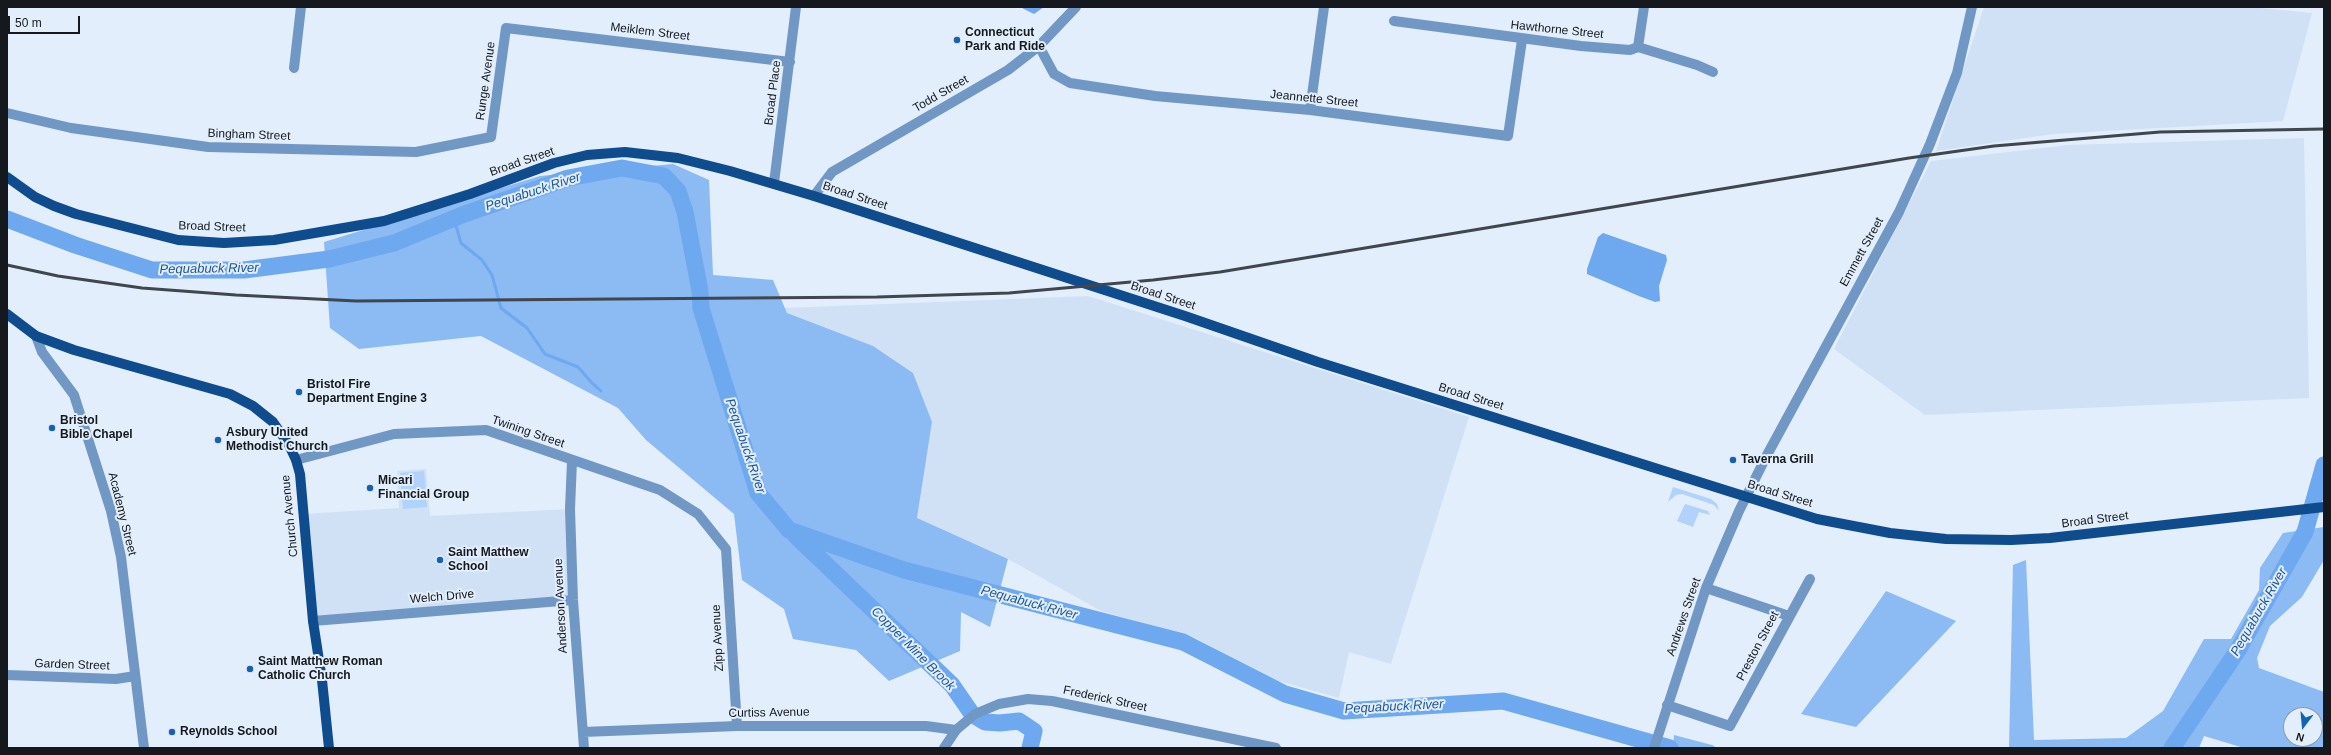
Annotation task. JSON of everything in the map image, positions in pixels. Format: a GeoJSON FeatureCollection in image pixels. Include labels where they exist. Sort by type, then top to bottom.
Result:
{"type":"FeatureCollection","features":[{"type":"Feature","properties":{"kind":"main road","name":"Broad Street"},"geometry":{"type":"LineString","coordinates":[[7,177],[35,197],[76,214],[178,240],[224,243],[274,240],[384,221],[470,194],[554,163],[587,155],[625,152],[678,158],[774,183],[1325,364],[1817,519],[1890,534],[1946,540],[2050,538],[2324,507]]}},
{"type":"Feature","properties":{"kind":"main road","name":"Academy Street"},"geometry":{"type":"LineString","coordinates":[[7,314],[36,336]]}},
{"type":"Feature","properties":{"kind":"main road","name":"Church Avenue"},"geometry":{"type":"LineString","coordinates":[[36,336],[74,350],[230,394],[253,406],[273,422],[289,444],[296,460],[302,488],[313,621],[322,680],[329,748]]}},
{"type":"Feature","properties":{"kind":"street"},"geometry":{"type":"LineString","coordinates":[[294,68],[301,7]]}},
{"type":"Feature","properties":{"kind":"street","name":"Broad Place"},"geometry":{"type":"LineString","coordinates":[[774,183],[796,7]]}},
{"type":"Feature","properties":{"kind":"street","name":"Todd Street"},"geometry":{"type":"LineString","coordinates":[[814,196],[832,172],[1008,70],[1039,46],[1076,7]]}},
{"type":"Feature","properties":{"kind":"street"},"geometry":{"type":"LineString","coordinates":[[1310,110],[1324,7]]}},
{"type":"Feature","properties":{"kind":"street"},"geometry":{"type":"LineString","coordinates":[[1638,48],[1644,7]]}},
{"type":"Feature","properties":{"kind":"street","name":"Emmett Street"},"geometry":{"type":"LineString","coordinates":[[1747,497],[1767,455],[1905,199],[1930,144],[1957,73],[1972,7]]}},
{"type":"Feature","properties":{"kind":"street","name":"Hawthorne Street"},"geometry":{"type":"LineString","coordinates":[[1394,21],[1522,40],[1630,50],[1638,48],[1697,65],[1713,72]]}},
{"type":"Feature","properties":{"kind":"street","name":"Meiklem Street"},"geometry":{"type":"LineString","coordinates":[[506,28],[790,62]]}},
{"type":"Feature","properties":{"kind":"street","name":"Runge Avenue"},"geometry":{"type":"LineString","coordinates":[[491,137],[506,28]]}},
{"type":"Feature","properties":{"kind":"street","name":"Jeannette Street"},"geometry":{"type":"LineString","coordinates":[[1039,46],[1054,74],[1070,83],[1155,96],[1310,110],[1508,136],[1522,40]]}},
{"type":"Feature","properties":{"kind":"street","name":"Bingham Street"},"geometry":{"type":"LineString","coordinates":[[7,113],[71,128],[208,147],[416,152],[491,137]]}},
{"type":"Feature","properties":{"kind":"street","name":"Academy Street"},"geometry":{"type":"LineString","coordinates":[[36,336],[42,352],[74,394],[111,511],[121,556],[144,748]]}},
{"type":"Feature","properties":{"kind":"street","name":"Twining Street"},"geometry":{"type":"LineString","coordinates":[[296,460],[394,434],[475,430],[498,434],[572,461],[660,490],[698,514],[726,549]]}},
{"type":"Feature","properties":{"kind":"street","name":"Anderson Avenue"},"geometry":{"type":"LineString","coordinates":[[572,461],[570,509],[573,600],[584,748]]}},
{"type":"Feature","properties":{"kind":"street","name":"Andrews Street"},"geometry":{"type":"LineString","coordinates":[[1654,748],[1706,588],[1747,497]]}},
{"type":"Feature","properties":{"kind":"street","name":"Zipp Avenue"},"geometry":{"type":"LineString","coordinates":[[726,549],[736,726]]}},
{"type":"Feature","properties":{"kind":"street","name":"Preston Street"},"geometry":{"type":"LineString","coordinates":[[1667,705],[1730,726],[1810,579]]}},
{"type":"Feature","properties":{"kind":"street"},"geometry":{"type":"LineString","coordinates":[[1706,588],[1789,616]]}},
{"type":"Feature","properties":{"kind":"street","name":"Welch Drive"},"geometry":{"type":"LineString","coordinates":[[313,621],[573,600]]}},
{"type":"Feature","properties":{"kind":"street","name":"Garden Street"},"geometry":{"type":"LineString","coordinates":[[7,675],[116,679],[135,676]]}},
{"type":"Feature","properties":{"kind":"street","name":"Frederick Street"},"geometry":{"type":"LineString","coordinates":[[944,748],[956,730],[969,719],[985,709],[1010,701],[1028,699],[1052,701],[1276,748]]}},
{"type":"Feature","properties":{"kind":"street","name":"Curtiss Avenue"},"geometry":{"type":"LineString","coordinates":[[583,732],[736,726],[926,726],[956,730]]}},
{"type":"Feature","properties":{"kind":"shaded area"},"geometry":{"type":"Polygon","coordinates":[[[1020,7],[1044,7],[1034,14],[1020,7]]]}},
{"type":"Feature","properties":{"kind":"shaded area"},"geometry":{"type":"Polygon","coordinates":[[[1984,7],[2250,7],[2312,13],[2283,121],[2053,134],[1936,151],[1984,7]]]}},
{"type":"Feature","properties":{"kind":"shaded area"},"geometry":{"type":"Polygon","coordinates":[[[2304,138],[2309,398],[1925,415],[1834,349],[1931,161],[2068,145],[2304,138]]]}},
{"type":"Feature","properties":{"kind":"shaded area"},"geometry":{"type":"Polygon","coordinates":[[[673,164],[709,180],[713,275],[773,280],[787,313],[873,346],[913,373],[932,422],[917,518],[1008,559],[990,627],[961,612],[960,651],[889,681],[856,650],[793,639],[784,609],[742,580],[734,514],[646,440],[618,408],[481,336],[359,349],[330,328],[324,242],[540,176],[673,164]]]}},
{"type":"Feature","properties":{"kind":"shaded area"},"geometry":{"type":"Polygon","coordinates":[[[1603,233],[1666,255],[1667,260],[1659,286],[1660,301],[1655,302],[1587,274],[1587,269],[1598,237],[1603,233]]]}},
{"type":"Feature","properties":{"kind":"shaded area"},"geometry":{"type":"Polygon","coordinates":[[[1088,296],[1469,417],[1391,664],[1349,652],[1339,698],[1268,678],[1196,638],[1101,611],[1008,559],[917,519],[932,422],[787,313],[785,308],[1088,296]]]}},
{"type":"Feature","properties":{"kind":"shaded area","name":"Saint Matthew School"},"geometry":{"type":"Polygon","coordinates":[[[426,469],[430,516],[570,509],[573,600],[313,621],[304,514],[399,508],[397,471],[426,469]]]}},
{"type":"Feature","properties":{"kind":"shaded area"},"geometry":{"type":"Polygon","coordinates":[[[424,471],[427,507],[403,509],[400,473],[424,471]]]}},
{"type":"Feature","properties":{"kind":"shaded area"},"geometry":{"type":"Polygon","coordinates":[[[1673,487],[1711,499],[1717,504],[1719,511],[1714,505],[1682,494],[1676,495],[1668,502],[1673,487]]]}},
{"type":"Feature","properties":{"kind":"shaded area"},"geometry":{"type":"Polygon","coordinates":[[[1685,504],[1708,511],[1710,515],[1699,512],[1693,527],[1677,521],[1685,504]]]}},
{"type":"Feature","properties":{"kind":"shaded area"},"geometry":{"type":"Polygon","coordinates":[[[2324,527],[2324,560],[2302,597],[2270,626],[2257,658],[2259,668],[2324,692],[2324,748],[2244,748],[2204,736],[2199,748],[2009,748],[2013,565],[2026,560],[2034,740],[2126,738],[2163,711],[2204,639],[2231,639],[2259,590],[2260,568],[2283,533],[2324,527]]]}},
{"type":"Feature","properties":{"kind":"shaded area"},"geometry":{"type":"Polygon","coordinates":[[[1886,591],[1956,621],[1856,727],[1801,714],[1886,591]]]}},
{"type":"Feature","properties":{"kind":"shaded area"},"geometry":{"type":"Polygon","coordinates":[[[1674,735],[1712,745],[1717,748],[1673,748],[1674,735]]]}},
{"type":"Feature","properties":{"kind":"waterway","name":"Pequabuck River"},"geometry":{"type":"LineString","coordinates":[[7,219],[75,245],[152,270],[244,270],[329,259],[394,243],[462,215],[568,178],[622,168],[664,176],[678,191],[685,212],[700,291],[701,308],[758,493],[789,530],[904,570],[1183,642],[1285,694],[1344,711],[1503,701],[1670,748]]}},
{"type":"Feature","properties":{"kind":"waterway"},"geometry":{"type":"LineString","coordinates":[[454,219],[461,243],[482,260],[492,275],[501,308],[527,328],[545,354],[578,367],[601,391]]}},
{"type":"Feature","properties":{"kind":"waterway","name":"Pequabuck River"},"geometry":{"type":"LineString","coordinates":[[2172,748],[2238,650],[2305,532],[2324,465]]}},
{"type":"Feature","properties":{"kind":"waterway","name":"Copper Mine Brook"},"geometry":{"type":"LineString","coordinates":[[796,536],[952,685],[972,714],[985,722],[1000,723],[1019,721],[1034,731],[1030,748]]}},
{"type":"Feature","properties":{"kind":"railway"},"geometry":{"type":"LineString","coordinates":[[7,265],[58,276],[142,288],[236,295],[356,301],[877,297],[1009,293],[1153,280],[1220,272],[1909,158],[1994,146],[2160,132],[2324,129]]}},
{"type":"Feature","properties":{"kind":"place","name":"Connecticut Park and Ride"},"geometry":{"type":"Point","coordinates":[957,40]}},
{"type":"Feature","properties":{"kind":"place","name":"Bristol Fire Department Engine 3"},"geometry":{"type":"Point","coordinates":[299,392]}},
{"type":"Feature","properties":{"kind":"place","name":"Bristol Bible Chapel"},"geometry":{"type":"Point","coordinates":[52,428]}},
{"type":"Feature","properties":{"kind":"place","name":"Asbury United Methodist Church"},"geometry":{"type":"Point","coordinates":[218,440]}},
{"type":"Feature","properties":{"kind":"place","name":"Taverna Grill"},"geometry":{"type":"Point","coordinates":[1733,460]}},
{"type":"Feature","properties":{"kind":"place","name":"Micari Financial Group"},"geometry":{"type":"Point","coordinates":[370,488]}},
{"type":"Feature","properties":{"kind":"place","name":"Saint Matthew School"},"geometry":{"type":"Point","coordinates":[440,560]}},
{"type":"Feature","properties":{"kind":"place","name":"Saint Matthew Roman Catholic Church"},"geometry":{"type":"Point","coordinates":[250,669]}},
{"type":"Feature","properties":{"kind":"place","name":"Reynolds School"},"geometry":{"type":"Point","coordinates":[172,732]}}]}
